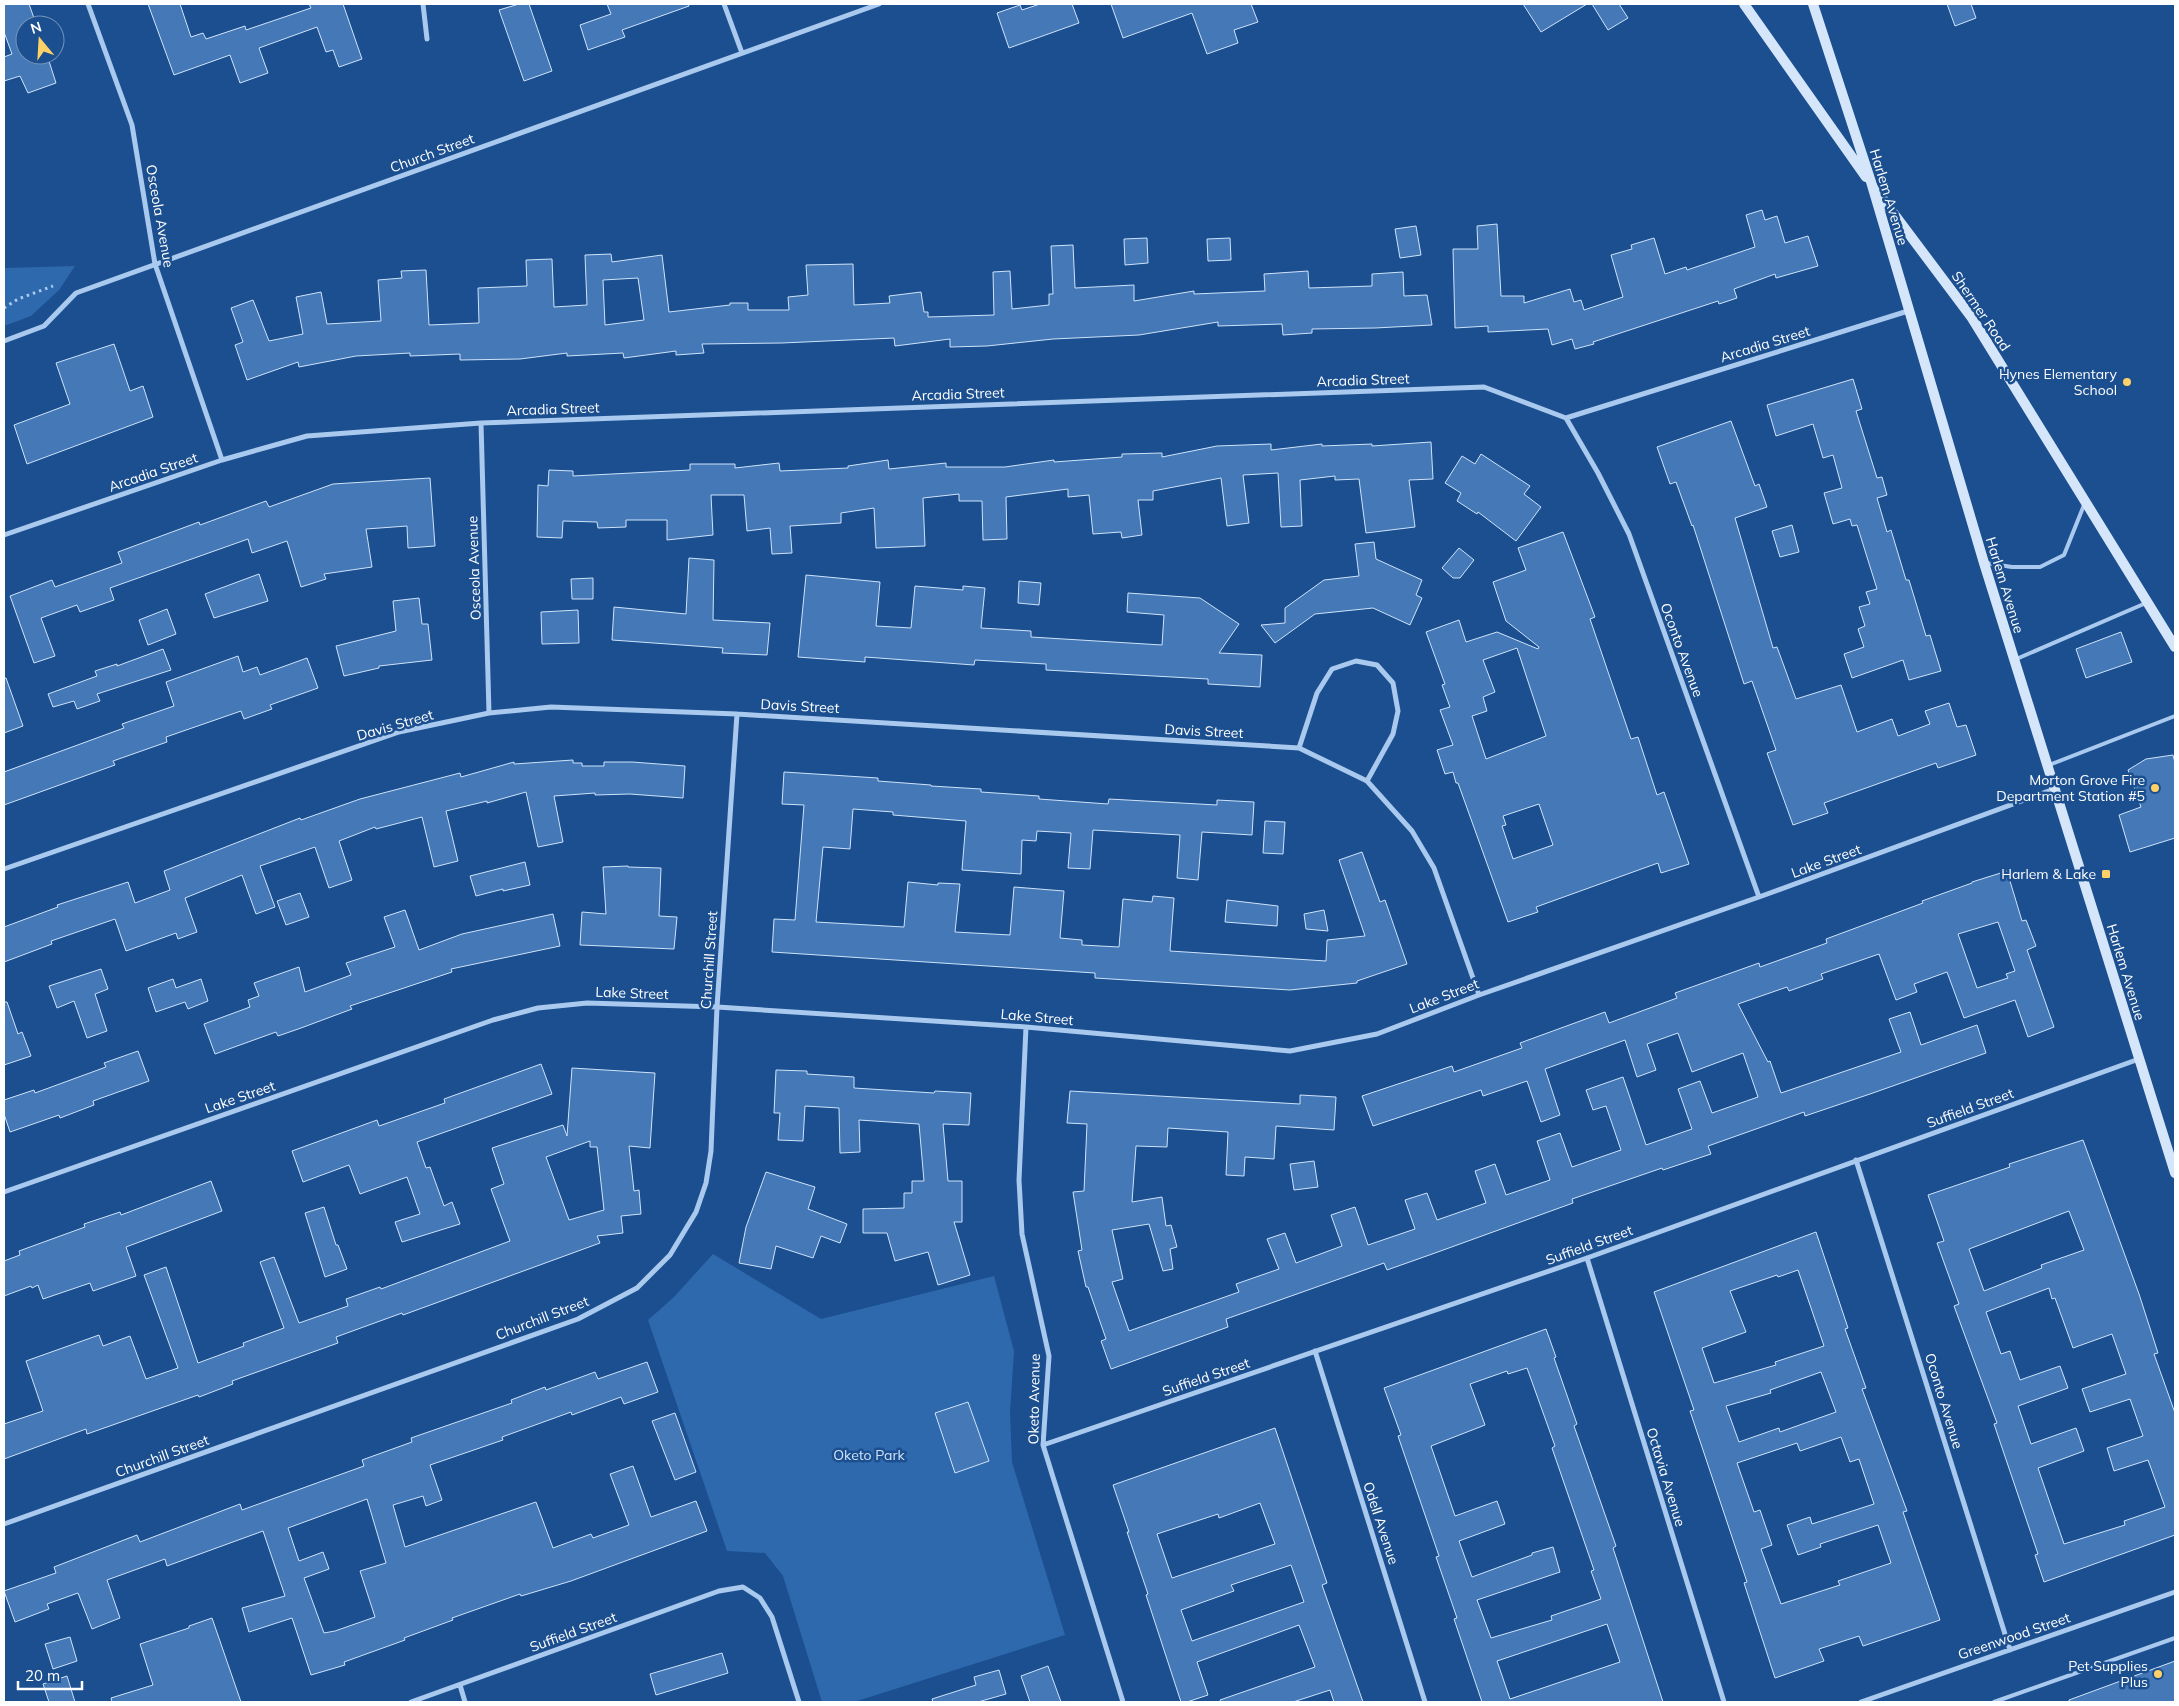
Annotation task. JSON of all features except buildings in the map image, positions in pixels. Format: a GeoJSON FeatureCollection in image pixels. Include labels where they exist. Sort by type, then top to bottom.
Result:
{"type":"FeatureCollection","features":[{"type":"Feature","properties":{"kind":"main road","name":"Shermer Road"},"geometry":{"type":"LineString","coordinates":[[1744,4],[1872,185],[1972,318],[2175,647]]}},
{"type":"Feature","properties":{"kind":"main road","name":"Harlem Avenue"},"geometry":{"type":"LineString","coordinates":[[1813,4],[1872,185],[1984,563],[2175,1173]]}},
{"type":"Feature","properties":{"kind":"street","name":"Osceola Avenue"},"geometry":{"type":"LineString","coordinates":[[88,4],[132,125],[155,264],[222,460]]}},
{"type":"Feature","properties":{"kind":"street"},"geometry":{"type":"LineString","coordinates":[[423,4],[427,39]]}},
{"type":"Feature","properties":{"kind":"street"},"geometry":{"type":"LineString","coordinates":[[724,4],[742,53]]}},
{"type":"Feature","properties":{"kind":"street","name":"Church Street"},"geometry":{"type":"LineString","coordinates":[[4,341],[44,326],[76,293],[879,4]]}},
{"type":"Feature","properties":{"kind":"street","name":"Arcadia Street"},"geometry":{"type":"LineString","coordinates":[[4,535],[222,460],[307,436],[481,423],[1484,387],[1566,418],[1908,311]]}},
{"type":"Feature","properties":{"kind":"street","name":"Oconto Avenue"},"geometry":{"type":"LineString","coordinates":[[1566,418],[1598,473],[1629,534],[1758,897]]}},
{"type":"Feature","properties":{"kind":"street","name":"Osceola Avenue"},"geometry":{"type":"LineString","coordinates":[[481,423],[489,713]]}},
{"type":"Feature","properties":{"kind":"street"},"geometry":{"type":"LineString","coordinates":[[1299,748],[1317,693],[1332,669],[1356,662],[1377,665],[1393,684],[1398,711],[1393,734],[1367,781]]}},
{"type":"Feature","properties":{"kind":"street","name":"Davis Street"},"geometry":{"type":"LineString","coordinates":[[4,869],[399,732],[489,713],[551,707],[737,714],[1299,748],[1367,781],[1412,831],[1434,868],[1479,995]]}},
{"type":"Feature","properties":{"kind":"street","name":"Churchill Street"},"geometry":{"type":"LineString","coordinates":[[4,1524],[578,1319],[636,1288],[670,1255],[696,1212],[706,1183],[711,1152],[717,1007],[737,714]]}},
{"type":"Feature","properties":{"kind":"street","name":"Lake Street"},"geometry":{"type":"LineString","coordinates":[[4,1192],[493,1020],[538,1008],[587,1003],[717,1007],[1026,1027],[1290,1051],[1377,1034],[1479,995],[1758,897],[2054,789]]}},
{"type":"Feature","properties":{"kind":"street","name":"Oketo Avenue"},"geometry":{"type":"LineString","coordinates":[[1026,1027],[1019,1180],[1022,1234],[1049,1356],[1043,1445],[1123,1702]]}},
{"type":"Feature","properties":{"kind":"street","name":"Suffield Street"},"geometry":{"type":"LineString","coordinates":[[1043,1445],[1587,1258],[2139,1059]]}},
{"type":"Feature","properties":{"kind":"street","name":"Oconto Avenue"},"geometry":{"type":"LineString","coordinates":[[1856,1160],[2010,1650]]}},
{"type":"Feature","properties":{"kind":"street","name":"Octavia Avenue"},"geometry":{"type":"LineString","coordinates":[[1587,1258],[1724,1702]]}},
{"type":"Feature","properties":{"kind":"street","name":"Odell Avenue"},"geometry":{"type":"LineString","coordinates":[[1315,1351],[1425,1702]]}},
{"type":"Feature","properties":{"kind":"street","name":"Suffield Street"},"geometry":{"type":"LineString","coordinates":[[412,1702],[719,1591],[743,1587],[760,1598],[772,1617],[799,1702]]}},
{"type":"Feature","properties":{"kind":"street","name":"Greenwood Street"},"geometry":{"type":"LineString","coordinates":[[1861,1702],[2175,1592]]}},
{"type":"Feature","properties":{"kind":"street"},"geometry":{"type":"LineString","coordinates":[[460,1685],[465,1702]]}},
{"type":"Feature","properties":{"kind":"lane"},"geometry":{"type":"LineString","coordinates":[[1984,563],[2012,567],[2040,567],[2064,555],[2086,502]]}},
{"type":"Feature","properties":{"kind":"lane"},"geometry":{"type":"LineString","coordinates":[[2014,660],[2148,602]]}},
{"type":"Feature","properties":{"kind":"lane"},"geometry":{"type":"LineString","coordinates":[[2047,765],[2175,716]]}},
{"type":"Feature","properties":{"kind":"lane"},"geometry":{"type":"LineString","coordinates":[[1994,1702],[2175,1638]]}},
{"type":"Feature","properties":{"kind":"path"},"geometry":{"type":"LineString","coordinates":[[4,308],[18,298],[53,286]]}},
{"type":"Feature","properties":{"kind":"green space"},"geometry":{"type":"Polygon","coordinates":[[[75,266],[59,290],[31,316],[4,326],[4,268],[75,266]]]}},
{"type":"Feature","properties":{"kind":"green space","name":"Oketo Park"},"geometry":{"type":"Polygon","coordinates":[[[713,1254],[821,1319],[994,1276],[1014,1351],[1010,1413],[1012,1462],[1065,1635],[854,1702],[822,1702],[783,1576],[765,1553],[727,1551],[648,1320],[674,1297],[713,1254]]]}},
{"type":"Feature","properties":{"kind":"place","name":"Hynes Elementary School"},"geometry":{"type":"Point","coordinates":[2127,382]}},
{"type":"Feature","properties":{"kind":"place","name":"Morton Grove Fire Department Station #5"},"geometry":{"type":"Point","coordinates":[2155,788]}},
{"type":"Feature","properties":{"kind":"place","name":"Harlem & Lake"},"geometry":{"type":"Point","coordinates":[2106,874]}},
{"type":"Feature","properties":{"kind":"place","name":"Pet Supplies Plus"},"geometry":{"type":"Point","coordinates":[2158,1674]}}]}
